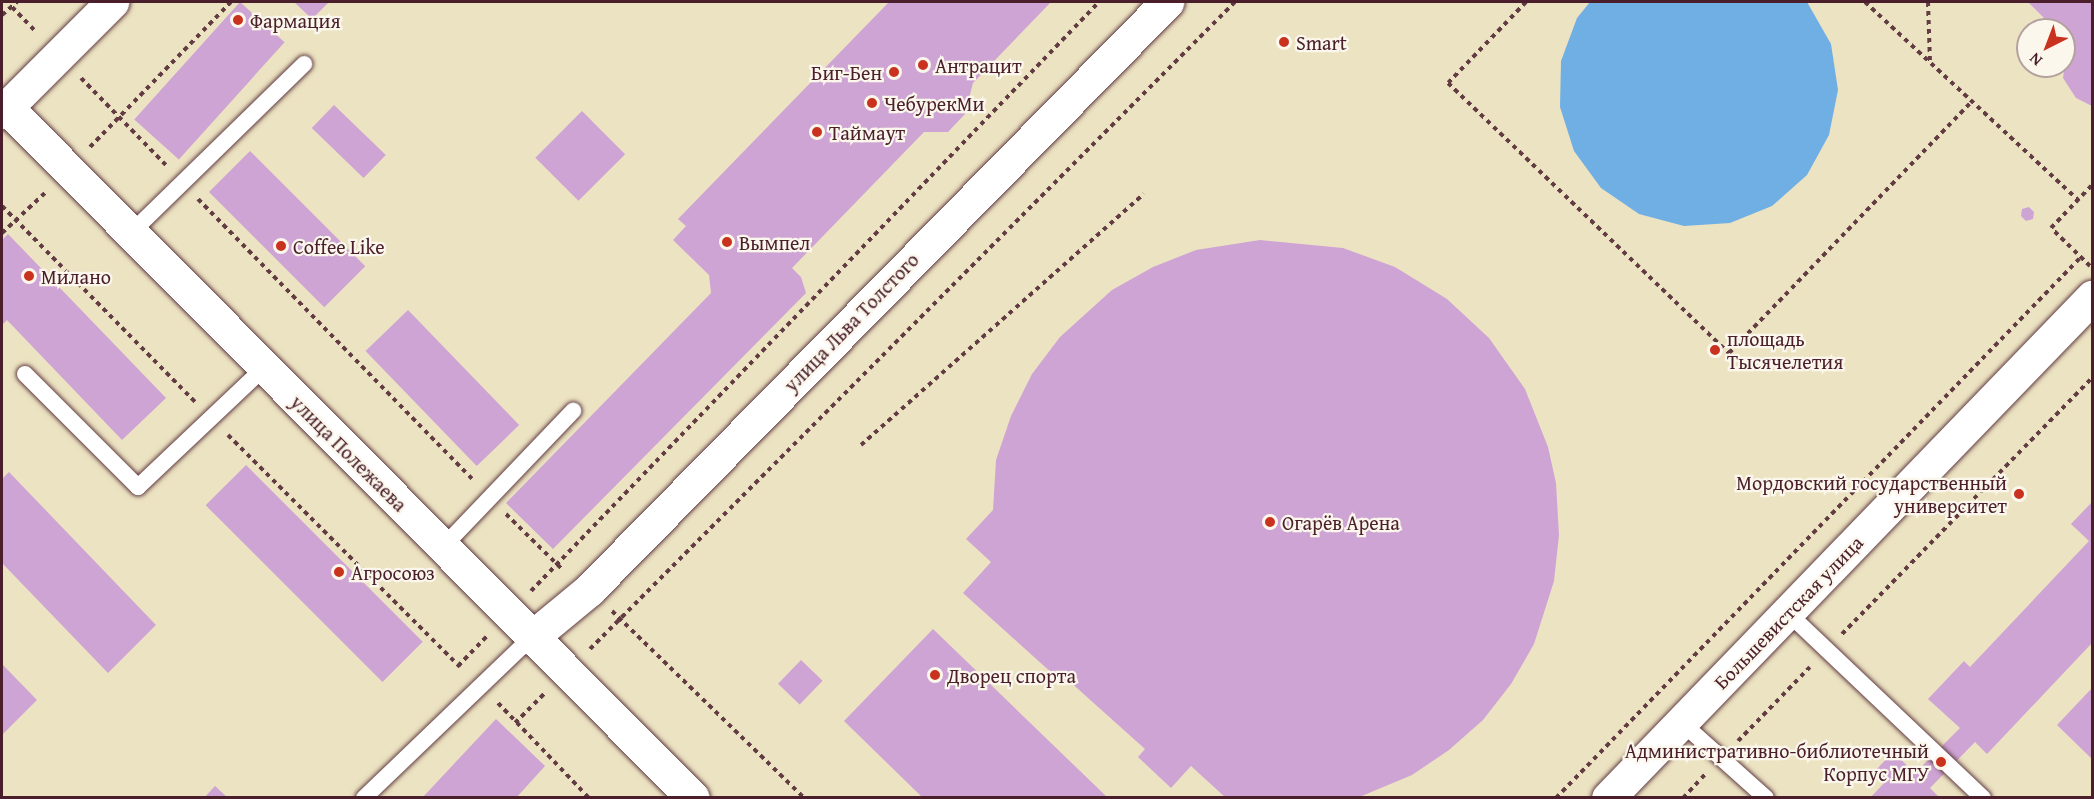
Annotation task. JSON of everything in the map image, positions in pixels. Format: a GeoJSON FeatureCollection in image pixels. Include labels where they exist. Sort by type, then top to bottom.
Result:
{"type":"FeatureCollection","features":[{"type":"Feature","properties":{"kind":"street"},"geometry":{"type":"LineString","coordinates":[[4,110],[112,2]]}},
{"type":"Feature","properties":{"kind":"street","name":"улица Льва Толстого"},"geometry":{"type":"LineString","coordinates":[[531,638],[589,590],[1167,2]]}},
{"type":"Feature","properties":{"kind":"street","name":"улица Полежаева"},"geometry":{"type":"LineString","coordinates":[[4,110],[131,233],[507,614],[693,798]]}},
{"type":"Feature","properties":{"kind":"street","name":"Большевистская улица"},"geometry":{"type":"LineString","coordinates":[[1608,798],[2092,297]]}},
{"type":"Feature","properties":{"kind":"lane"},"geometry":{"type":"LineString","coordinates":[[131,233],[304,64]]}},
{"type":"Feature","properties":{"kind":"lane"},"geometry":{"type":"LineString","coordinates":[[25,374],[138,487],[264,368]]}},
{"type":"Feature","properties":{"kind":"lane"},"geometry":{"type":"LineString","coordinates":[[442,548],[573,411]]}},
{"type":"Feature","properties":{"kind":"lane"},"geometry":{"type":"LineString","coordinates":[[1787,612],[1983,798]]}},
{"type":"Feature","properties":{"kind":"lane"},"geometry":{"type":"LineString","coordinates":[[363,798],[531,638]]}},
{"type":"Feature","properties":{"kind":"lane"},"geometry":{"type":"LineString","coordinates":[[1682,722],[1766,798]]}},
{"type":"Feature","properties":{"kind":"path"},"geometry":{"type":"LineString","coordinates":[[2,15],[17,2]]}},
{"type":"Feature","properties":{"kind":"path"},"geometry":{"type":"LineString","coordinates":[[93,143],[231,2]]}},
{"type":"Feature","properties":{"kind":"path"},"geometry":{"type":"LineString","coordinates":[[458,666],[1099,2]]}},
{"type":"Feature","properties":{"kind":"path"},"geometry":{"type":"LineString","coordinates":[[515,723],[622,621],[1235,2]]}},
{"type":"Feature","properties":{"kind":"path"},"geometry":{"type":"LineString","coordinates":[[1526,2],[1448,83],[1729,353],[1972,101]]}},
{"type":"Feature","properties":{"kind":"path"},"geometry":{"type":"LineString","coordinates":[[1865,2],[2078,200]]}},
{"type":"Feature","properties":{"kind":"path"},"geometry":{"type":"LineString","coordinates":[[1928,2],[1930,62]]}},
{"type":"Feature","properties":{"kind":"path"},"geometry":{"type":"LineString","coordinates":[[87,85],[556,565],[589,590],[622,621],[804,798]]}},
{"type":"Feature","properties":{"kind":"path"},"geometry":{"type":"LineString","coordinates":[[2092,185],[2051,228],[2092,268]]}},
{"type":"Feature","properties":{"kind":"path"},"geometry":{"type":"LineString","coordinates":[[861,446],[1144,194]]}},
{"type":"Feature","properties":{"kind":"path"},"geometry":{"type":"LineString","coordinates":[[2,206],[458,666],[482,685],[515,723],[589,798]]}},
{"type":"Feature","properties":{"kind":"path"},"geometry":{"type":"LineString","coordinates":[[1556,798],[2081,257]]}},
{"type":"Feature","properties":{"kind":"path"},"geometry":{"type":"LineString","coordinates":[[1683,798],[2092,378]]}},
{"type":"Feature","properties":{"kind":"water"},"geometry":{"type":"Polygon","coordinates":[[[1590,2],[1807,2],[1831,44],[1838,90],[1829,135],[1807,175],[1772,206],[1730,223],[1684,226],[1639,214],[1601,188],[1574,151],[1560,107],[1561,61],[1577,18],[1590,2]]]}},
{"type":"Feature","properties":{"kind":"building"},"geometry":{"type":"Polygon","coordinates":[[[240,2],[285,42],[179,160],[134,119],[240,2]]]}},
{"type":"Feature","properties":{"kind":"building"},"geometry":{"type":"Polygon","coordinates":[[[294,2],[329,2],[312,19],[294,2]]]}},
{"type":"Feature","properties":{"kind":"building"},"geometry":{"type":"Polygon","coordinates":[[[889,2],[1051,2],[973,83],[965,114],[948,132],[924,132],[792,268],[801,277],[806,293],[553,549],[506,503],[711,293],[709,275],[673,240],[686,226],[678,219],[889,2]]]}},
{"type":"Feature","properties":{"kind":"building"},"geometry":{"type":"Polygon","coordinates":[[[2028,2],[2092,2],[2092,106],[2076,98],[2063,78],[2076,78],[2076,18],[2044,18],[2028,2]]]}},
{"type":"Feature","properties":{"kind":"building"},"geometry":{"type":"Polygon","coordinates":[[[334,105],[386,155],[364,178],[312,128],[334,105]]]}},
{"type":"Feature","properties":{"kind":"building"},"geometry":{"type":"Polygon","coordinates":[[[582,111],[625,154],[578,201],[535,158],[582,111]]]}},
{"type":"Feature","properties":{"kind":"building"},"geometry":{"type":"Polygon","coordinates":[[[250,151],[365,266],[324,307],[209,192],[250,151]]]}},
{"type":"Feature","properties":{"kind":"building"},"geometry":{"type":"Polygon","coordinates":[[[2029,207],[2034,212],[2033,219],[2026,221],[2021,216],[2022,209],[2029,207]]]}},
{"type":"Feature","properties":{"kind":"building"},"geometry":{"type":"Polygon","coordinates":[[[8,234],[166,398],[122,440],[7,320],[2,325],[2,240],[8,234]]]}},
{"type":"Feature","properties":{"kind":"building","name":"Огарёв Арена"},"geometry":{"type":"Polygon","coordinates":[[[1260,240],[1343,248],[1395,267],[1447,299],[1489,338],[1525,389],[1548,447],[1556,483],[1559,535],[1554,581],[1534,644],[1511,684],[1483,720],[1449,750],[1412,775],[1357,798],[1226,798],[1191,766],[1171,788],[1138,757],[1145,749],[1068,680],[1064,684],[963,593],[991,562],[966,539],[993,510],[996,460],[1011,416],[1032,374],[1060,337],[1112,290],[1153,267],[1196,250],[1260,240]]]}},
{"type":"Feature","properties":{"kind":"building"},"geometry":{"type":"Polygon","coordinates":[[[408,310],[519,425],[477,466],[366,351],[408,310]]]}},
{"type":"Feature","properties":{"kind":"building"},"geometry":{"type":"Polygon","coordinates":[[[246,465],[423,642],[382,682],[206,505],[246,465]]]}},
{"type":"Feature","properties":{"kind":"building"},"geometry":{"type":"Polygon","coordinates":[[[9,472],[156,625],[108,673],[2,563],[2,479],[9,472]]]}},
{"type":"Feature","properties":{"kind":"building"},"geometry":{"type":"Polygon","coordinates":[[[2092,502],[2092,643],[1987,754],[1975,742],[1930,788],[1940,798],[1870,798],[1885,782],[1874,772],[1893,752],[1915,773],[1960,728],[1928,699],[1964,661],[1970,667],[2089,541],[2071,524],[2092,502]]]}},
{"type":"Feature","properties":{"kind":"building","name":"Дворец cпорта"},"geometry":{"type":"Polygon","coordinates":[[[933,629],[1108,798],[923,798],[844,721],[933,629]]]}},
{"type":"Feature","properties":{"kind":"building"},"geometry":{"type":"Polygon","coordinates":[[[801,660],[823,681],[800,705],[778,684],[801,660]]]}},
{"type":"Feature","properties":{"kind":"building"},"geometry":{"type":"Polygon","coordinates":[[[2,664],[37,700],[2,735],[2,664]]]}},
{"type":"Feature","properties":{"kind":"building"},"geometry":{"type":"Polygon","coordinates":[[[2092,688],[2092,759],[2057,725],[2092,688]]]}},
{"type":"Feature","properties":{"kind":"building"},"geometry":{"type":"Polygon","coordinates":[[[496,719],[545,766],[516,798],[422,798],[496,719]]]}},
{"type":"Feature","properties":{"kind":"building"},"geometry":{"type":"Polygon","coordinates":[[[215,786],[228,798],[204,798],[215,786]]]}},
{"type":"Feature","properties":{"kind":"place","name":"Фармация"},"geometry":{"type":"Point","coordinates":[238,20]}},
{"type":"Feature","properties":{"kind":"place","name":"Smart"},"geometry":{"type":"Point","coordinates":[1284,42]}},
{"type":"Feature","properties":{"kind":"place","name":"Антрацит"},"geometry":{"type":"Point","coordinates":[923,65]}},
{"type":"Feature","properties":{"kind":"place","name":"Биг-Бен"},"geometry":{"type":"Point","coordinates":[894,72]}},
{"type":"Feature","properties":{"kind":"place","name":"ЧебурекМи"},"geometry":{"type":"Point","coordinates":[872,103]}},
{"type":"Feature","properties":{"kind":"place","name":"Таймаут"},"geometry":{"type":"Point","coordinates":[817,132]}},
{"type":"Feature","properties":{"kind":"place","name":"Вымпел"},"geometry":{"type":"Point","coordinates":[727,242]}},
{"type":"Feature","properties":{"kind":"place","name":"Coffee Like"},"geometry":{"type":"Point","coordinates":[281,246]}},
{"type":"Feature","properties":{"kind":"place","name":"Милано"},"geometry":{"type":"Point","coordinates":[29,276]}},
{"type":"Feature","properties":{"kind":"place","name":"площадь Тысячелетия"},"geometry":{"type":"Point","coordinates":[1715,350]}},
{"type":"Feature","properties":{"kind":"place","name":"Мордовский государственный университет"},"geometry":{"type":"Point","coordinates":[2019,494]}},
{"type":"Feature","properties":{"kind":"place","name":"Огарёв Арена"},"geometry":{"type":"Point","coordinates":[1270,522]}},
{"type":"Feature","properties":{"kind":"place","name":"Агросоюз"},"geometry":{"type":"Point","coordinates":[339,572]}},
{"type":"Feature","properties":{"kind":"place","name":"Дворец cпорта"},"geometry":{"type":"Point","coordinates":[935,675]}},
{"type":"Feature","properties":{"kind":"place","name":"Административно-библиотечный Корпус МГУ"},"geometry":{"type":"Point","coordinates":[1941,762]}}]}
